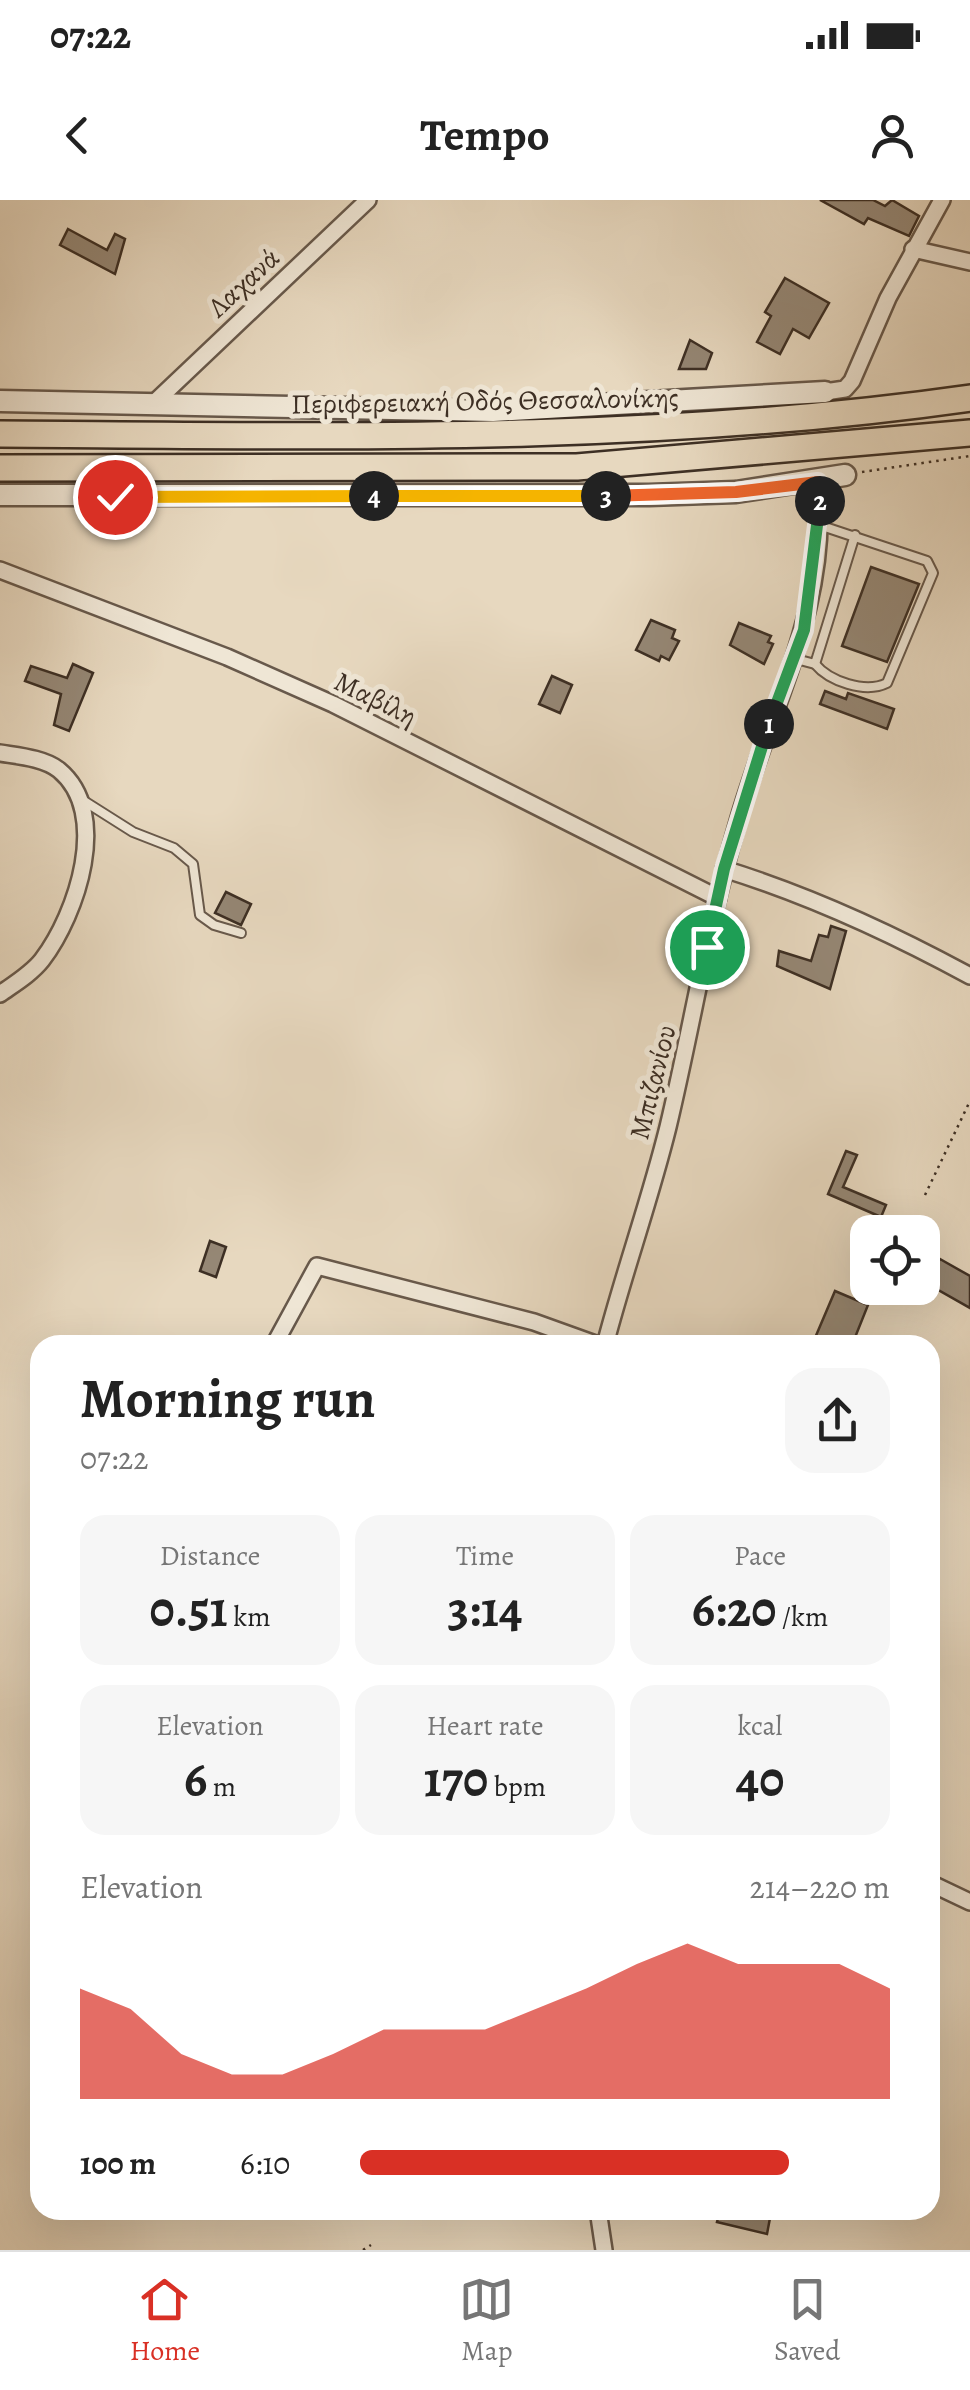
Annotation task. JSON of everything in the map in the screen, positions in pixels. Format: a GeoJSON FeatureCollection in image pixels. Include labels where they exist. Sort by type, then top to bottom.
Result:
{"type":"FeatureCollection","features":[{"type":"Feature","properties":{"kind":"highway","name":"Περιφερειακή Οδός Θεσσαλονίκης"},"geometry":{"type":"LineString","coordinates":[[0,434],[582,432],[826,416],[970,398]]}},
{"type":"Feature","properties":{"kind":"highway"},"geometry":{"type":"LineString","coordinates":[[0,468],[578,467],[777,453],[970,433]]}},
{"type":"Feature","properties":{"kind":"street","name":"Λαχανά"},"geometry":{"type":"LineString","coordinates":[[154,403],[368,200]]}},
{"type":"Feature","properties":{"kind":"street"},"geometry":{"type":"LineString","coordinates":[[0,401],[511,410],[826,392],[850,384],[913,250],[942,200]]}},
{"type":"Feature","properties":{"kind":"street"},"geometry":{"type":"LineString","coordinates":[[913,250],[970,262]]}},
{"type":"Feature","properties":{"kind":"street"},"geometry":{"type":"LineString","coordinates":[[0,495],[649,495],[736,492],[845,475]]}},
{"type":"Feature","properties":{"kind":"street","name":"Μπιζανίου"},"geometry":{"type":"LineString","coordinates":[[604,1335],[667,1132],[724,869],[765,734],[796,659],[819,525],[818,482]]}},
{"type":"Feature","properties":{"kind":"street","name":"Μαβίλη"},"geometry":{"type":"LineString","coordinates":[[0,570],[227,657],[333,704],[718,898]]}},
{"type":"Feature","properties":{"kind":"street"},"geometry":{"type":"LineString","coordinates":[[0,753],[58,769],[84,801],[89,833],[80,874],[40,962],[0,994]]}},
{"type":"Feature","properties":{"kind":"street"},"geometry":{"type":"LineString","coordinates":[[724,869],[896,935],[970,976]]}},
{"type":"Feature","properties":{"kind":"street"},"geometry":{"type":"LineString","coordinates":[[279,1335],[317,1266],[572,1335]]}},
{"type":"Feature","properties":{"kind":"street"},"geometry":{"type":"LineString","coordinates":[[940,1887],[970,1902]]}},
{"type":"Feature","properties":{"kind":"street"},"geometry":{"type":"LineString","coordinates":[[600,2220],[604,2250]]}},
{"type":"Feature","properties":{"kind":"lane"},"geometry":{"type":"LineString","coordinates":[[796,659],[815,664],[831,680],[879,687],[887,683],[933,573],[927,561],[819,525]]}},
{"type":"Feature","properties":{"kind":"lane"},"geometry":{"type":"LineString","coordinates":[[815,664],[855,535]]}},
{"type":"Feature","properties":{"kind":"lane"},"geometry":{"type":"LineString","coordinates":[[84,801],[132,832],[174,848],[194,864],[200,915],[214,925],[242,933]]}},
{"type":"Feature","properties":{"kind":"path"},"geometry":{"type":"LineString","coordinates":[[845,475],[970,456]]}},
{"type":"Feature","properties":{"kind":"path"},"geometry":{"type":"LineString","coordinates":[[925,1195],[970,1101]]}},
{"type":"Feature","properties":{"kind":"path"},"geometry":{"type":"LineString","coordinates":[[363,2250],[372,2245]]}},
{"type":"Feature","properties":{"kind":"building"},"geometry":{"type":"Polygon","coordinates":[[[820,200],[873,200],[885,206],[892,200],[919,216],[909,236],[868,218],[864,224],[820,200]]]}},
{"type":"Feature","properties":{"kind":"building"},"geometry":{"type":"Polygon","coordinates":[[[68,229],[107,250],[115,234],[125,239],[115,274],[60,245],[68,229]]]}},
{"type":"Feature","properties":{"kind":"building"},"geometry":{"type":"Polygon","coordinates":[[[785,278],[829,303],[809,338],[793,329],[780,354],[757,342],[771,316],[765,312],[785,278]]]}},
{"type":"Feature","properties":{"kind":"building"},"geometry":{"type":"Polygon","coordinates":[[[690,340],[712,353],[706,369],[679,369],[690,340]]]}},
{"type":"Feature","properties":{"kind":"building"},"geometry":{"type":"Polygon","coordinates":[[[871,567],[919,584],[887,662],[842,646],[871,567]]]}},
{"type":"Feature","properties":{"kind":"building"},"geometry":{"type":"Polygon","coordinates":[[[651,620],[675,630],[672,638],[679,641],[669,660],[661,656],[659,661],[636,650],[651,620]]]}},
{"type":"Feature","properties":{"kind":"building"},"geometry":{"type":"Polygon","coordinates":[[[739,623],[771,636],[768,642],[773,644],[764,664],[730,645],[739,623]]]}},
{"type":"Feature","properties":{"kind":"building"},"geometry":{"type":"Polygon","coordinates":[[[73,664],[93,673],[69,731],[54,725],[61,694],[25,681],[31,666],[67,678],[73,664]]]}},
{"type":"Feature","properties":{"kind":"building"},"geometry":{"type":"Polygon","coordinates":[[[552,676],[572,685],[560,713],[539,704],[552,676]]]}},
{"type":"Feature","properties":{"kind":"building"},"geometry":{"type":"Polygon","coordinates":[[[825,691],[846,699],[848,693],[894,709],[887,729],[820,704],[825,691]]]}},
{"type":"Feature","properties":{"kind":"building"},"geometry":{"type":"Polygon","coordinates":[[[226,892],[251,904],[241,925],[215,913],[226,892]]]}},
{"type":"Feature","properties":{"kind":"building"},"geometry":{"type":"Polygon","coordinates":[[[831,926],[846,931],[830,989],[777,966],[779,951],[811,961],[819,935],[828,937],[831,926]]]}},
{"type":"Feature","properties":{"kind":"building"},"geometry":{"type":"Polygon","coordinates":[[[846,1151],[857,1155],[843,1187],[886,1205],[882,1215],[876,1215],[828,1194],[846,1151]]]}},
{"type":"Feature","properties":{"kind":"building"},"geometry":{"type":"Polygon","coordinates":[[[210,1241],[226,1247],[216,1277],[200,1271],[210,1241]]]}},
{"type":"Feature","properties":{"kind":"building"},"geometry":{"type":"Polygon","coordinates":[[[940,1259],[970,1276],[970,1308],[940,1291],[940,1259]]]}},
{"type":"Feature","properties":{"kind":"building"},"geometry":{"type":"Polygon","coordinates":[[[835,1291],[850,1297],[850,1305],[868,1305],[856,1335],[816,1335],[835,1291]]]}},
{"type":"Feature","properties":{"kind":"building"},"geometry":{"type":"Polygon","coordinates":[[[718,2220],[770,2220],[767,2234],[718,2220]]]}},
{"type":"Feature","properties":{"kind":"route"},"geometry":{"type":"LineString","coordinates":[[115,497],[649,495],[736,492],[818,482],[819,525],[804,630],[749,783],[707,947]]}}]}
